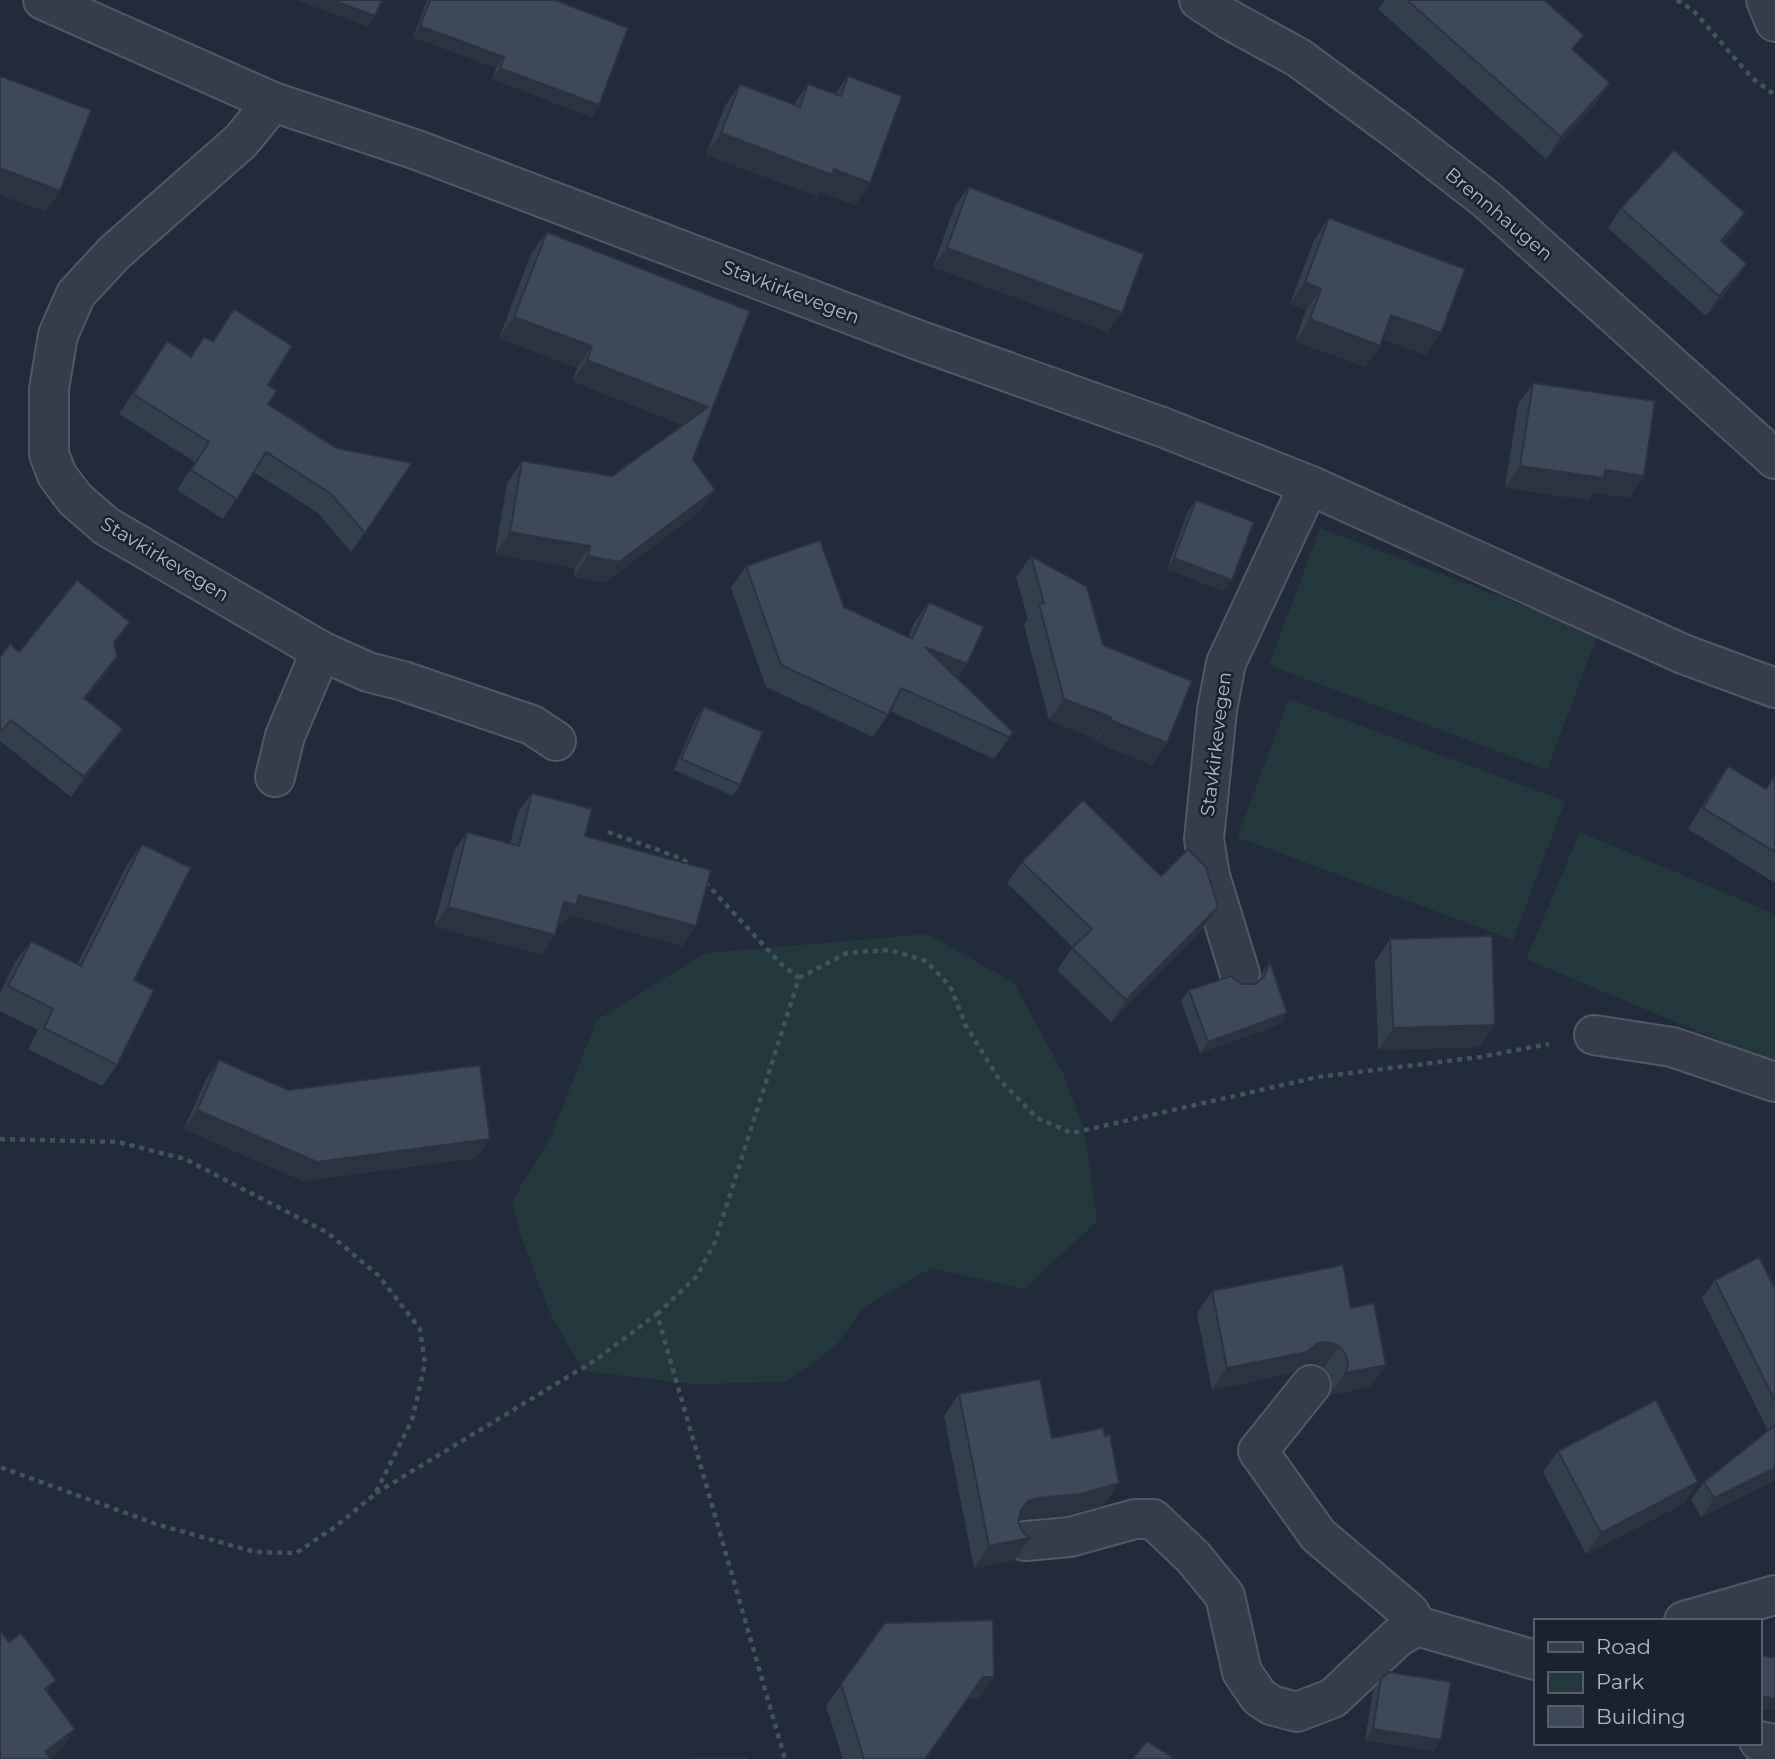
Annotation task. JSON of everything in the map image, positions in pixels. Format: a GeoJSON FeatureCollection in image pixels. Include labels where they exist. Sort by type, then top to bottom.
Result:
{"type":"FeatureCollection","features":[{"type":"Feature","properties":{"kind":"street","name":"Stavkirkevegen"},"geometry":{"type":"LineString","coordinates":[[43,0],[273,102],[417,150],[918,340],[1162,427],[1309,485],[1683,654],[1775,688]]}},
{"type":"Feature","properties":{"kind":"street","name":"Brennhaugen"},"geometry":{"type":"LineString","coordinates":[[1199,0],[1299,58],[1487,200],[1775,460]]}},
{"type":"Feature","properties":{"kind":"street"},"geometry":{"type":"LineString","coordinates":[[1766,0],[1775,22]]}},
{"type":"Feature","properties":{"kind":"street","name":"Stavkirkevegen"},"geometry":{"type":"LineString","coordinates":[[273,102],[241,141],[114,253],[76,294],[58,335],[49,389],[49,454],[57,475],[75,499],[106,526],[321,651],[368,672],[532,724],[556,741]]}},
{"type":"Feature","properties":{"kind":"street","name":"Stavkirkevegen"},"geometry":{"type":"LineString","coordinates":[[1240,974],[1210,876],[1204,839],[1217,710],[1226,663],[1309,485]]}},
{"type":"Feature","properties":{"kind":"street"},"geometry":{"type":"LineString","coordinates":[[275,777],[285,736],[321,651]]}},
{"type":"Feature","properties":{"kind":"street"},"geometry":{"type":"LineString","coordinates":[[1594,1035],[1672,1047],[1775,1082]]}},
{"type":"Feature","properties":{"kind":"street"},"geometry":{"type":"LineString","coordinates":[[1311,1385],[1258,1451],[1318,1535],[1409,1612],[1417,1626],[1534,1660]]}},
{"type":"Feature","properties":{"kind":"street"},"geometry":{"type":"LineString","coordinates":[[1025,1541],[1070,1537],[1135,1519],[1153,1519],[1193,1557],[1225,1596],[1242,1672],[1259,1697],[1271,1705],[1297,1712],[1333,1698],[1398,1637],[1417,1626]]}},
{"type":"Feature","properties":{"kind":"street"},"geometry":{"type":"LineString","coordinates":[[1691,1619],[1775,1595]]}},
{"type":"Feature","properties":{"kind":"path"},"geometry":{"type":"LineString","coordinates":[[1680,0],[1693,10],[1752,78],[1775,95]]}},
{"type":"Feature","properties":{"kind":"path"},"geometry":{"type":"LineString","coordinates":[[608,832],[683,859],[692,868]]}},
{"type":"Feature","properties":{"kind":"path"},"geometry":{"type":"LineString","coordinates":[[701,878],[781,964],[799,978]]}},
{"type":"Feature","properties":{"kind":"path"},"geometry":{"type":"LineString","coordinates":[[0,1467],[156,1524],[255,1552],[296,1553],[335,1527],[375,1494],[594,1361],[657,1314],[697,1276],[715,1242],[799,978],[847,953],[889,950],[926,961],[950,986],[966,1026],[999,1079],[1037,1118],[1072,1133],[1318,1077],[1480,1057],[1594,1035]]}},
{"type":"Feature","properties":{"kind":"path"},"geometry":{"type":"LineString","coordinates":[[0,1139],[118,1142],[185,1159],[328,1233],[379,1276],[420,1329],[425,1364],[412,1420],[375,1494]]}},
{"type":"Feature","properties":{"kind":"path"},"geometry":{"type":"LineString","coordinates":[[657,1314],[785,1759]]}},
{"type":"Feature","properties":{"kind":"green space"},"geometry":{"type":"Polygon","coordinates":[[[1320,528],[1598,634],[1547,770],[1269,665],[1320,528]]]}},
{"type":"Feature","properties":{"kind":"green space"},"geometry":{"type":"Polygon","coordinates":[[[1289,699],[1565,801],[1513,940],[1237,837],[1289,699]]]}},
{"type":"Feature","properties":{"kind":"green space"},"geometry":{"type":"Polygon","coordinates":[[[1580,832],[1775,914],[1775,1064],[1526,959],[1580,832]]]}},
{"type":"Feature","properties":{"kind":"green space"},"geometry":{"type":"Polygon","coordinates":[[[928,934],[1014,983],[1063,1073],[1085,1132],[1097,1221],[1024,1289],[931,1268],[863,1308],[835,1347],[785,1382],[693,1384],[583,1371],[550,1313],[520,1233],[512,1201],[550,1138],[597,1020],[705,953],[928,934]]]}},
{"type":"Feature","properties":{"kind":"building"},"geometry":{"type":"Polygon","coordinates":[[[333,0],[382,0],[375,16],[333,0]]]}},
{"type":"Feature","properties":{"kind":"building"},"geometry":{"type":"Polygon","coordinates":[[[430,0],[555,0],[628,28],[599,105],[500,68],[504,57],[420,26],[430,0]]]}},
{"type":"Feature","properties":{"kind":"building"},"geometry":{"type":"Polygon","coordinates":[[[1407,0],[1544,0],[1584,35],[1572,49],[1610,83],[1561,137],[1407,0]]]}},
{"type":"Feature","properties":{"kind":"building"},"geometry":{"type":"Polygon","coordinates":[[[0,76],[91,110],[60,191],[0,168],[0,76]]]}},
{"type":"Feature","properties":{"kind":"building"},"geometry":{"type":"Polygon","coordinates":[[[848,76],[902,96],[870,183],[834,169],[832,175],[721,133],[740,84],[800,107],[808,84],[841,96],[848,76]]]}},
{"type":"Feature","properties":{"kind":"building"},"geometry":{"type":"Polygon","coordinates":[[[1674,150],[1745,213],[1721,241],[1747,264],[1719,296],[1621,208],[1674,150]]]}},
{"type":"Feature","properties":{"kind":"building"},"geometry":{"type":"Polygon","coordinates":[[[969,187],[1144,254],[1122,313],[947,248],[969,187]]]}},
{"type":"Feature","properties":{"kind":"building"},"geometry":{"type":"Polygon","coordinates":[[[1329,218],[1465,269],[1441,333],[1391,315],[1380,346],[1310,319],[1321,289],[1305,282],[1329,218]]]}},
{"type":"Feature","properties":{"kind":"building"},"geometry":{"type":"Polygon","coordinates":[[[547,232],[750,311],[693,459],[715,490],[619,562],[588,556],[590,546],[510,532],[522,461],[612,476],[708,407],[587,360],[592,346],[514,317],[547,232]]]}},
{"type":"Feature","properties":{"kind":"building"},"geometry":{"type":"Polygon","coordinates":[[[234,309],[292,346],[268,385],[277,391],[268,404],[336,448],[412,463],[365,533],[331,494],[266,452],[237,499],[191,470],[209,442],[133,394],[167,341],[191,357],[204,337],[213,342],[234,309]]]}},
{"type":"Feature","properties":{"kind":"building"},"geometry":{"type":"Polygon","coordinates":[[[1533,383],[1655,401],[1644,476],[1605,470],[1604,478],[1520,466],[1533,383]]]}},
{"type":"Feature","properties":{"kind":"building"},"geometry":{"type":"Polygon","coordinates":[[[1196,500],[1254,522],[1232,580],[1174,558],[1196,500]]]}},
{"type":"Feature","properties":{"kind":"building"},"geometry":{"type":"Polygon","coordinates":[[[820,540],[844,607],[912,639],[929,602],[984,627],[967,664],[925,647],[1013,732],[1009,737],[901,688],[888,715],[781,665],[746,566],[820,540]]]}},
{"type":"Feature","properties":{"kind":"building"},"geometry":{"type":"Polygon","coordinates":[[[1031,556],[1087,587],[1103,645],[1192,681],[1167,743],[1064,699],[1039,604],[1044,603],[1031,556]]]}},
{"type":"Feature","properties":{"kind":"building"},"geometry":{"type":"Polygon","coordinates":[[[77,580],[130,622],[114,642],[117,657],[84,698],[123,729],[84,777],[11,720],[2,731],[0,729],[0,657],[10,644],[19,652],[77,580]]]}},
{"type":"Feature","properties":{"kind":"building"},"geometry":{"type":"Polygon","coordinates":[[[704,707],[763,732],[740,785],[681,759],[704,707]]]}},
{"type":"Feature","properties":{"kind":"building"},"geometry":{"type":"Polygon","coordinates":[[[1728,766],[1766,789],[1775,775],[1775,852],[1703,808],[1728,766]]]}},
{"type":"Feature","properties":{"kind":"building"},"geometry":{"type":"Polygon","coordinates":[[[532,793],[592,809],[585,836],[711,870],[696,926],[579,895],[576,905],[564,902],[555,935],[448,907],[467,832],[519,846],[532,793]]]}},
{"type":"Feature","properties":{"kind":"building"},"geometry":{"type":"Polygon","coordinates":[[[1083,800],[1161,876],[1188,849],[1206,867],[1218,907],[1126,1000],[1072,948],[1092,929],[1022,862],[1083,800]]]}},
{"type":"Feature","properties":{"kind":"building"},"geometry":{"type":"Polygon","coordinates":[[[142,844],[191,868],[134,980],[154,990],[117,1065],[44,1028],[53,1009],[8,986],[31,941],[81,966],[142,844]]]}},
{"type":"Feature","properties":{"kind":"building"},"geometry":{"type":"Polygon","coordinates":[[[1492,936],[1495,1025],[1393,1028],[1390,939],[1492,936]]]}},
{"type":"Feature","properties":{"kind":"building"},"geometry":{"type":"Polygon","coordinates":[[[1270,962],[1287,1013],[1208,1042],[1189,990],[1231,976],[1242,984],[1255,984],[1264,977],[1270,962]]]}},
{"type":"Feature","properties":{"kind":"building"},"geometry":{"type":"Polygon","coordinates":[[[219,1060],[288,1090],[480,1065],[490,1139],[317,1162],[197,1110],[219,1060]]]}},
{"type":"Feature","properties":{"kind":"building"},"geometry":{"type":"Polygon","coordinates":[[[1759,1257],[1775,1289],[1775,1401],[1715,1280],[1759,1257]]]}},
{"type":"Feature","properties":{"kind":"building"},"geometry":{"type":"Polygon","coordinates":[[[1343,1265],[1351,1308],[1374,1303],[1386,1365],[1345,1373],[1348,1366],[1346,1355],[1339,1346],[1329,1342],[1318,1343],[1307,1352],[1227,1368],[1212,1291],[1343,1265]]]}},
{"type":"Feature","properties":{"kind":"building"},"geometry":{"type":"Polygon","coordinates":[[[1040,1379],[1052,1438],[1103,1428],[1105,1436],[1110,1435],[1119,1483],[1081,1494],[1028,1501],[1021,1510],[1018,1521],[1022,1531],[1030,1538],[989,1546],[959,1394],[1040,1379]]]}},
{"type":"Feature","properties":{"kind":"building"},"geometry":{"type":"Polygon","coordinates":[[[1656,1400],[1698,1482],[1601,1533],[1558,1451],[1656,1400]]]}},
{"type":"Feature","properties":{"kind":"building"},"geometry":{"type":"Polygon","coordinates":[[[1775,1425],[1775,1468],[1714,1498],[1704,1482],[1775,1425]]]}},
{"type":"Feature","properties":{"kind":"building"},"geometry":{"type":"Polygon","coordinates":[[[993,1620],[994,1677],[983,1677],[925,1759],[864,1759],[841,1684],[885,1623],[993,1620]]]}},
{"type":"Feature","properties":{"kind":"building"},"geometry":{"type":"Polygon","coordinates":[[[0,1631],[9,1642],[21,1633],[56,1680],[45,1689],[75,1729],[45,1752],[51,1759],[0,1759],[0,1631]]]}},
{"type":"Feature","properties":{"kind":"building"},"geometry":{"type":"Polygon","coordinates":[[[1761,1655],[1775,1658],[1775,1699],[1761,1696],[1761,1655]]]}},
{"type":"Feature","properties":{"kind":"building"},"geometry":{"type":"Polygon","coordinates":[[[1389,1672],[1451,1682],[1441,1740],[1373,1729],[1381,1679],[1389,1672]]]}},
{"type":"Feature","properties":{"kind":"building"},"geometry":{"type":"Polygon","coordinates":[[[1147,1741],[1175,1759],[1132,1759],[1147,1741]]]}},
{"type":"Feature","properties":{"kind":"building"},"geometry":{"type":"Polygon","coordinates":[[[746,1758],[746,1759],[690,1759],[746,1758]]]}}]}
